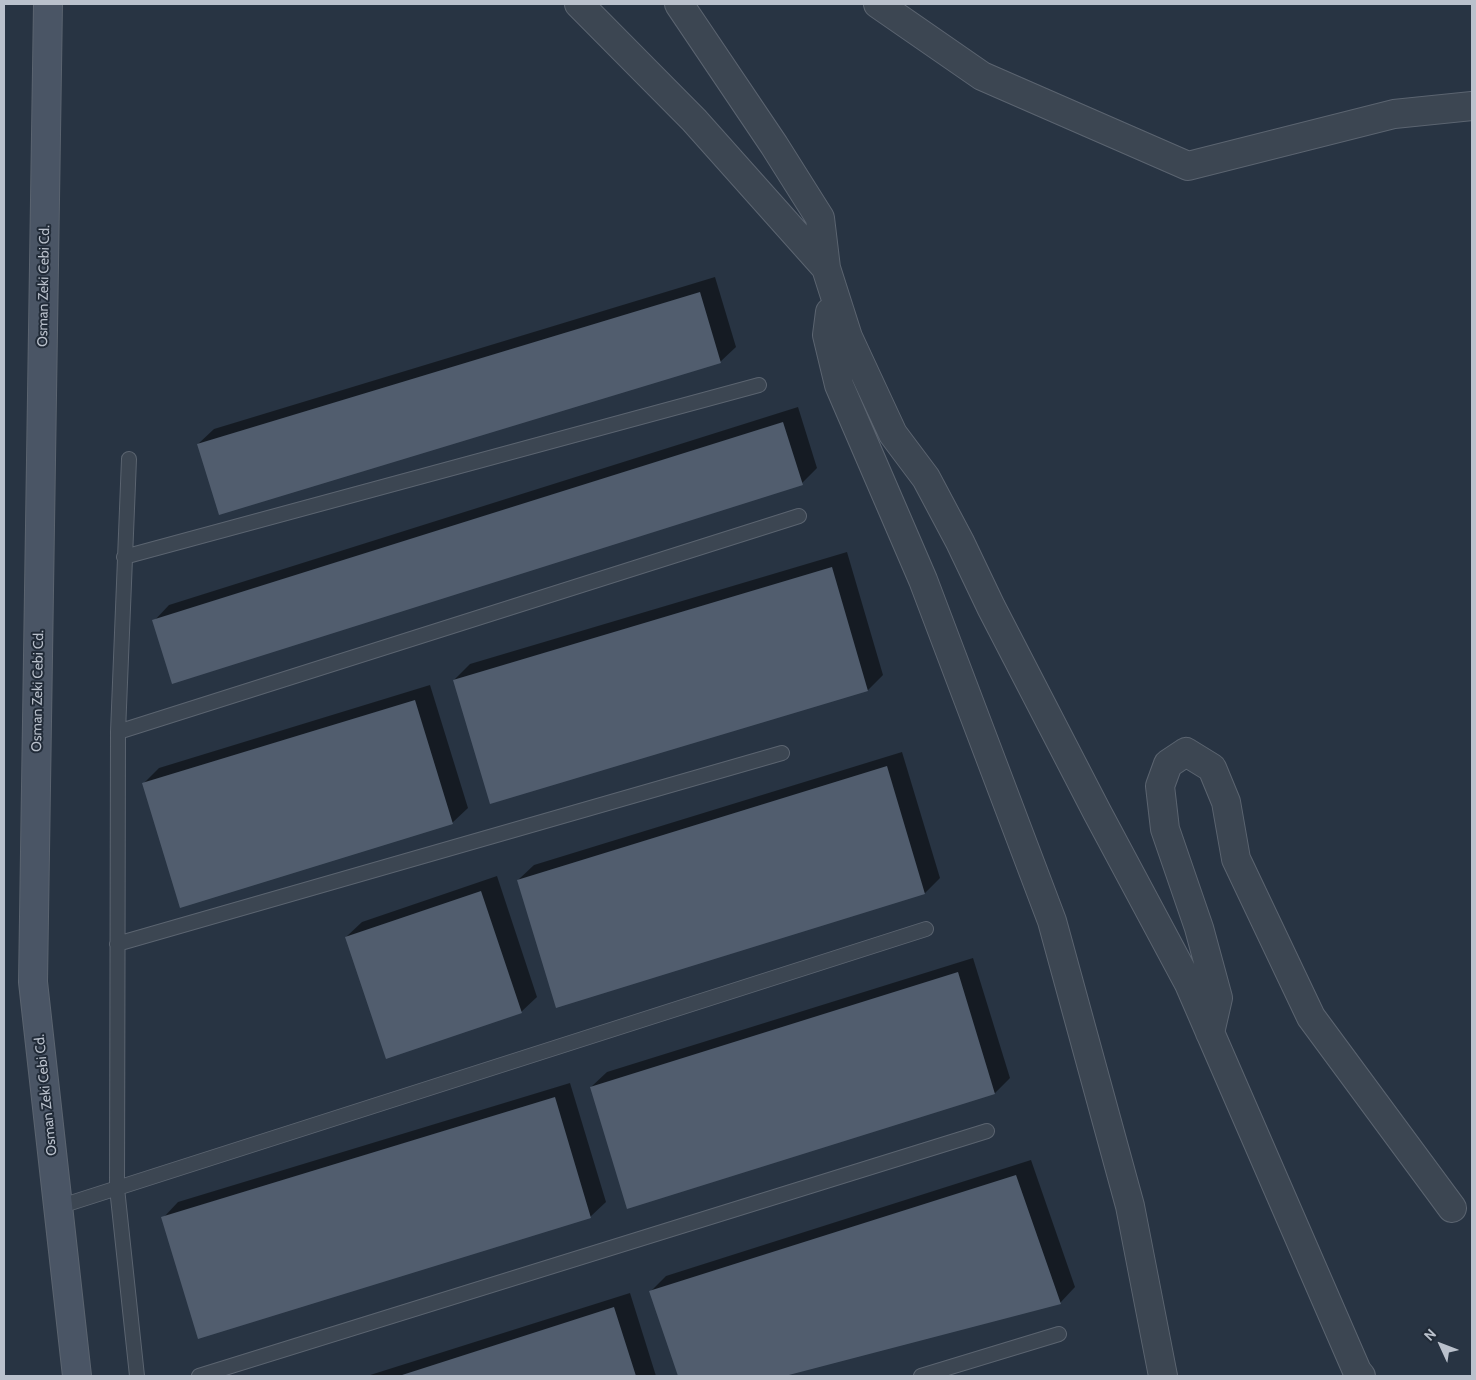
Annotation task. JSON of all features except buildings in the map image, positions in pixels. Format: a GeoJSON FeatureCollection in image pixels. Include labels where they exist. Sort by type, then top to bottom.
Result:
{"type":"FeatureCollection","features":[{"type":"Feature","properties":{"kind":"street","name":"Osman Zeki Cebi Cd."},"geometry":{"type":"LineString","coordinates":[[48,4],[33,982],[77,1376]]}},
{"type":"Feature","properties":{"kind":"street"},"geometry":{"type":"LineString","coordinates":[[579,4],[694,120],[826,268]]}},
{"type":"Feature","properties":{"kind":"street"},"geometry":{"type":"LineString","coordinates":[[679,4],[774,145],[820,218],[826,268],[848,337],[893,434],[926,478],[1093,803],[1189,984],[1357,1371],[1361,1376]]}},
{"type":"Feature","properties":{"kind":"street"},"geometry":{"type":"LineString","coordinates":[[878,4],[982,76],[1188,166],[1394,114],[1472,106]]}},
{"type":"Feature","properties":{"kind":"street"},"geometry":{"type":"LineString","coordinates":[[840,312],[830,312],[827,335],[839,385],[923,580],[1052,921],[1130,1206],[1164,1376]]}},
{"type":"Feature","properties":{"kind":"street"},"geometry":{"type":"LineString","coordinates":[[1210,1033],[1218,998],[1199,928],[1165,829],[1160,786],[1168,764],[1186,752],[1212,768],[1226,802],[1236,859],[1311,1017],[1452,1208]]}},
{"type":"Feature","properties":{"kind":"lane"},"geometry":{"type":"LineString","coordinates":[[124,557],[759,385]]}},
{"type":"Feature","properties":{"kind":"lane"},"geometry":{"type":"LineString","coordinates":[[129,459],[118,732],[117,1188],[137,1376]]}},
{"type":"Feature","properties":{"kind":"lane"},"geometry":{"type":"LineString","coordinates":[[118,732],[798,516]]}},
{"type":"Feature","properties":{"kind":"lane"},"geometry":{"type":"LineString","coordinates":[[117,944],[782,753]]}},
{"type":"Feature","properties":{"kind":"lane"},"geometry":{"type":"LineString","coordinates":[[58,1207],[926,929]]}},
{"type":"Feature","properties":{"kind":"lane"},"geometry":{"type":"LineString","coordinates":[[199,1376],[987,1131]]}},
{"type":"Feature","properties":{"kind":"lane"},"geometry":{"type":"LineString","coordinates":[[921,1376],[1059,1334]]}}]}
